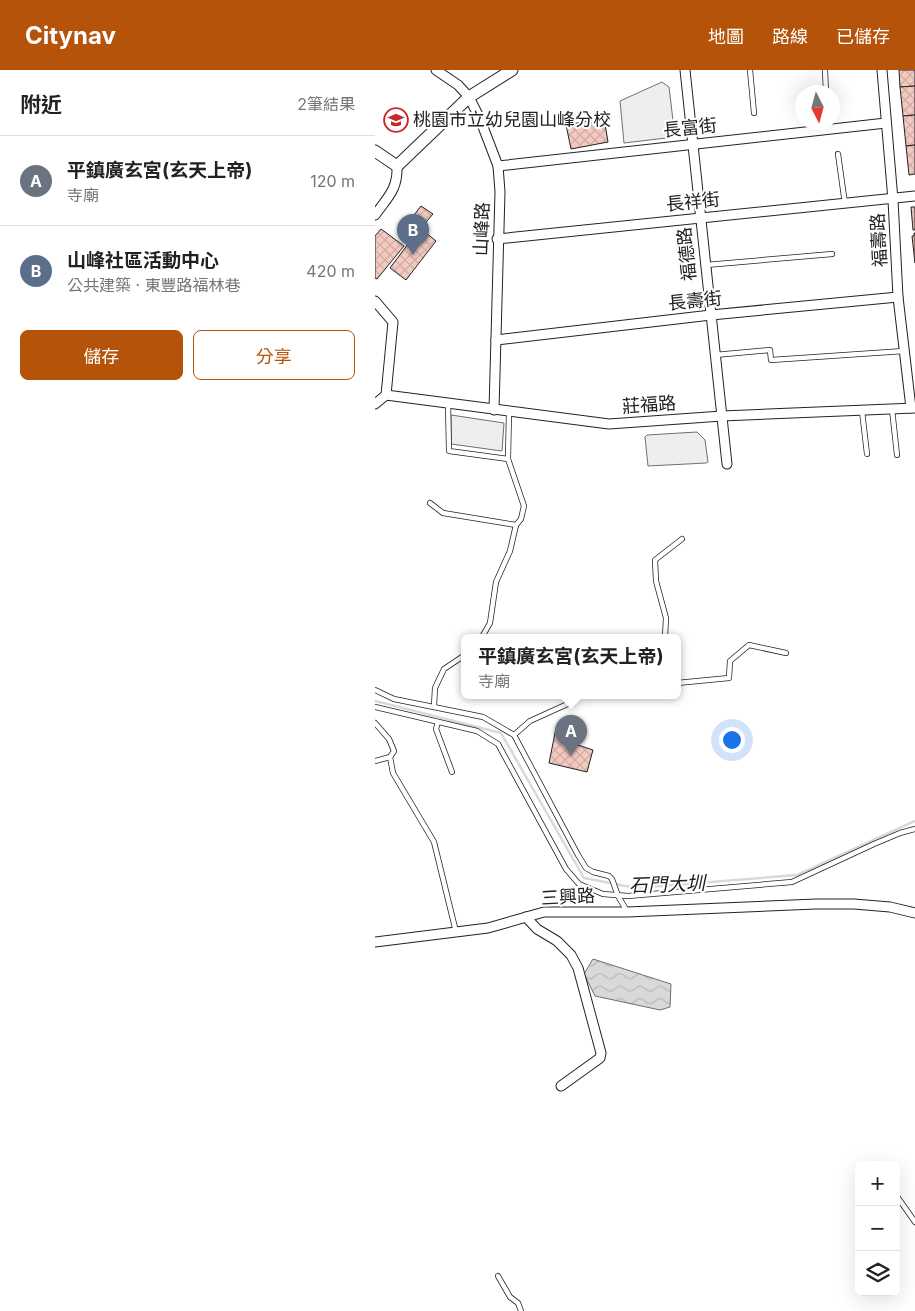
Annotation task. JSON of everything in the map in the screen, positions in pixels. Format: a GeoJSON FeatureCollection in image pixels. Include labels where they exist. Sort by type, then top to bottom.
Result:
{"type":"FeatureCollection","features":[{"type":"Feature","properties":{"kind":"street","name":"山峰路"},"geometry":{"type":"LineString","coordinates":[[436,70],[458,85],[469,97],[480,119],[498,166],[494,410]]}},
{"type":"Feature","properties":{"kind":"street"},"geometry":{"type":"LineString","coordinates":[[375,215],[395,187],[397,166],[469,97],[512,70]]}},
{"type":"Feature","properties":{"kind":"street","name":"福德路"},"geometry":{"type":"LineString","coordinates":[[685,70],[727,464]]}},
{"type":"Feature","properties":{"kind":"street","name":"福壽路"},"geometry":{"type":"LineString","coordinates":[[882,70],[893,200],[898,297],[913,408]]}},
{"type":"Feature","properties":{"kind":"street","name":"長富街"},"geometry":{"type":"LineString","coordinates":[[498,166],[886,123]]}},
{"type":"Feature","properties":{"kind":"street"},"geometry":{"type":"LineString","coordinates":[[375,151],[397,166]]}},
{"type":"Feature","properties":{"kind":"street","name":"長祥街"},"geometry":{"type":"LineString","coordinates":[[497,239],[893,200],[915,196]]}},
{"type":"Feature","properties":{"kind":"street","name":"長壽街"},"geometry":{"type":"LineString","coordinates":[[496,340],[898,297]]}},
{"type":"Feature","properties":{"kind":"street"},"geometry":{"type":"LineString","coordinates":[[375,301],[393,322],[386,395],[375,404]]}},
{"type":"Feature","properties":{"kind":"street","name":"莊福路"},"geometry":{"type":"LineString","coordinates":[[386,395],[609,424],[721,416],[913,408]]}},
{"type":"Feature","properties":{"kind":"street","name":"三興路"},"geometry":{"type":"LineString","coordinates":[[375,942],[488,928],[544,912],[627,912],[854,904],[890,906],[915,913]]}},
{"type":"Feature","properties":{"kind":"street"},"geometry":{"type":"LineString","coordinates":[[526,917],[537,929],[557,941],[571,955],[578,968],[601,1053],[600,1058],[561,1086]]}},
{"type":"Feature","properties":{"kind":"lane"},"geometry":{"type":"LineString","coordinates":[[751,70],[754,113]]}},
{"type":"Feature","properties":{"kind":"lane"},"geometry":{"type":"LineString","coordinates":[[825,70],[826,85]]}},
{"type":"Feature","properties":{"kind":"lane"},"geometry":{"type":"LineString","coordinates":[[838,154],[845,204]]}},
{"type":"Feature","properties":{"kind":"lane"},"geometry":{"type":"LineString","coordinates":[[705,266],[832,254]]}},
{"type":"Feature","properties":{"kind":"lane"},"geometry":{"type":"LineString","coordinates":[[715,354],[769,350],[771,360],[904,352]]}},
{"type":"Feature","properties":{"kind":"lane"},"geometry":{"type":"LineString","coordinates":[[449,404],[449,451],[508,459]]}},
{"type":"Feature","properties":{"kind":"lane"},"geometry":{"type":"LineString","coordinates":[[892,409],[897,455]]}},
{"type":"Feature","properties":{"kind":"lane"},"geometry":{"type":"LineString","coordinates":[[863,411],[867,454]]}},
{"type":"Feature","properties":{"kind":"lane"},"geometry":{"type":"LineString","coordinates":[[484,634],[490,623],[496,582],[510,551],[516,525],[521,519],[524,506],[508,459],[509,412]]}},
{"type":"Feature","properties":{"kind":"lane"},"geometry":{"type":"LineString","coordinates":[[429,503],[443,513],[516,525]]}},
{"type":"Feature","properties":{"kind":"lane"},"geometry":{"type":"LineString","coordinates":[[665,634],[666,618],[656,582],[655,560],[682,539]]}},
{"type":"Feature","properties":{"kind":"lane"},"geometry":{"type":"LineString","coordinates":[[681,683],[729,678],[730,661],[749,645],[786,653]]}},
{"type":"Feature","properties":{"kind":"lane"},"geometry":{"type":"LineString","coordinates":[[434,706],[435,688],[443,669],[461,657]]}},
{"type":"Feature","properties":{"kind":"lane"},"geometry":{"type":"LineString","coordinates":[[375,690],[394,698],[483,717],[514,735],[582,862],[586,868],[593,872],[609,876],[627,912]]}},
{"type":"Feature","properties":{"kind":"lane"},"geometry":{"type":"LineString","coordinates":[[514,735],[530,721],[575,699]]}},
{"type":"Feature","properties":{"kind":"lane"},"geometry":{"type":"LineString","coordinates":[[375,707],[477,731],[498,744],[565,869],[579,884],[603,894],[617,895],[792,882],[900,832],[915,829]]}},
{"type":"Feature","properties":{"kind":"lane"},"geometry":{"type":"LineString","coordinates":[[438,722],[436,729],[452,772]]}},
{"type":"Feature","properties":{"kind":"lane"},"geometry":{"type":"LineString","coordinates":[[375,723],[389,739],[394,751],[390,757],[375,761]]}},
{"type":"Feature","properties":{"kind":"lane"},"geometry":{"type":"LineString","coordinates":[[390,757],[393,773],[434,842],[456,932]]}},
{"type":"Feature","properties":{"kind":"lane"},"geometry":{"type":"LineString","coordinates":[[900,1201],[915,1222]]}},
{"type":"Feature","properties":{"kind":"lane"},"geometry":{"type":"LineString","coordinates":[[498,1276],[510,1297],[517,1302],[521,1311]]}},
{"type":"Feature","properties":{"kind":"shaded area"},"geometry":{"type":"Polygon","coordinates":[[[662,82],[669,87],[674,129],[666,138],[624,143],[620,101],[662,82]]]}},
{"type":"Feature","properties":{"kind":"shaded area"},"geometry":{"type":"Polygon","coordinates":[[[451,415],[504,423],[502,451],[451,444],[451,415]]]}},
{"type":"Feature","properties":{"kind":"shaded area"},"geometry":{"type":"Polygon","coordinates":[[[697,432],[705,440],[708,462],[648,466],[645,437],[647,435],[697,432]]]}},
{"type":"Feature","properties":{"kind":"water"},"geometry":{"type":"Polygon","coordinates":[[[593,959],[671,984],[670,1007],[660,1010],[595,996],[584,974],[593,959]]]}},
{"type":"Feature","properties":{"kind":"building"},"geometry":{"type":"Polygon","coordinates":[[[899,70],[915,70],[915,86],[900,87],[899,70]]]}},
{"type":"Feature","properties":{"kind":"building"},"geometry":{"type":"Polygon","coordinates":[[[915,86],[915,115],[903,116],[900,87],[915,86]]]}},
{"type":"Feature","properties":{"kind":"building"},"geometry":{"type":"Polygon","coordinates":[[[915,115],[915,145],[906,146],[903,116],[915,115]]]}},
{"type":"Feature","properties":{"kind":"building"},"geometry":{"type":"Polygon","coordinates":[[[604,118],[608,142],[571,149],[566,125],[604,118]]]}},
{"type":"Feature","properties":{"kind":"building"},"geometry":{"type":"Polygon","coordinates":[[[915,145],[915,174],[909,175],[906,146],[915,145]]]}},
{"type":"Feature","properties":{"kind":"building"},"geometry":{"type":"Polygon","coordinates":[[[421,206],[433,214],[421,228],[411,219],[421,206]]]}},
{"type":"Feature","properties":{"kind":"building"},"geometry":{"type":"Polygon","coordinates":[[[911,207],[915,207],[915,230],[913,230],[911,207]]]}},
{"type":"Feature","properties":{"kind":"building"},"geometry":{"type":"Polygon","coordinates":[[[420,228],[436,241],[406,280],[390,268],[420,228]]]}},
{"type":"Feature","properties":{"kind":"building"},"geometry":{"type":"Polygon","coordinates":[[[381,229],[404,246],[377,279],[375,278],[375,236],[381,229]]]}},
{"type":"Feature","properties":{"kind":"building"},"geometry":{"type":"Polygon","coordinates":[[[914,233],[915,263],[912,236],[914,236],[914,233]]]}},
{"type":"Feature","properties":{"kind":"building"},"geometry":{"type":"Polygon","coordinates":[[[556,728],[574,733],[572,743],[593,750],[587,772],[549,763],[556,728]]]}},
{"type":"Feature","properties":{"kind":"waterway","name":"石門大圳"},"geometry":{"type":"LineString","coordinates":[[375,701],[501,733],[584,878],[636,888],[797,875],[915,821]]}},
{"type":"Feature","properties":{"kind":"place","name":"桃園市立幼兒園山峰分校"},"geometry":{"type":"Point","coordinates":[396,120]}},
{"type":"Feature","properties":{"kind":"place","name":"山峰社區活動中心"},"geometry":{"type":"Point","coordinates":[413,255]}},
{"type":"Feature","properties":{"kind":"place","name":"平鎮廣玄宮(玄天上帝)"},"geometry":{"type":"Point","coordinates":[571,756]}}]}
